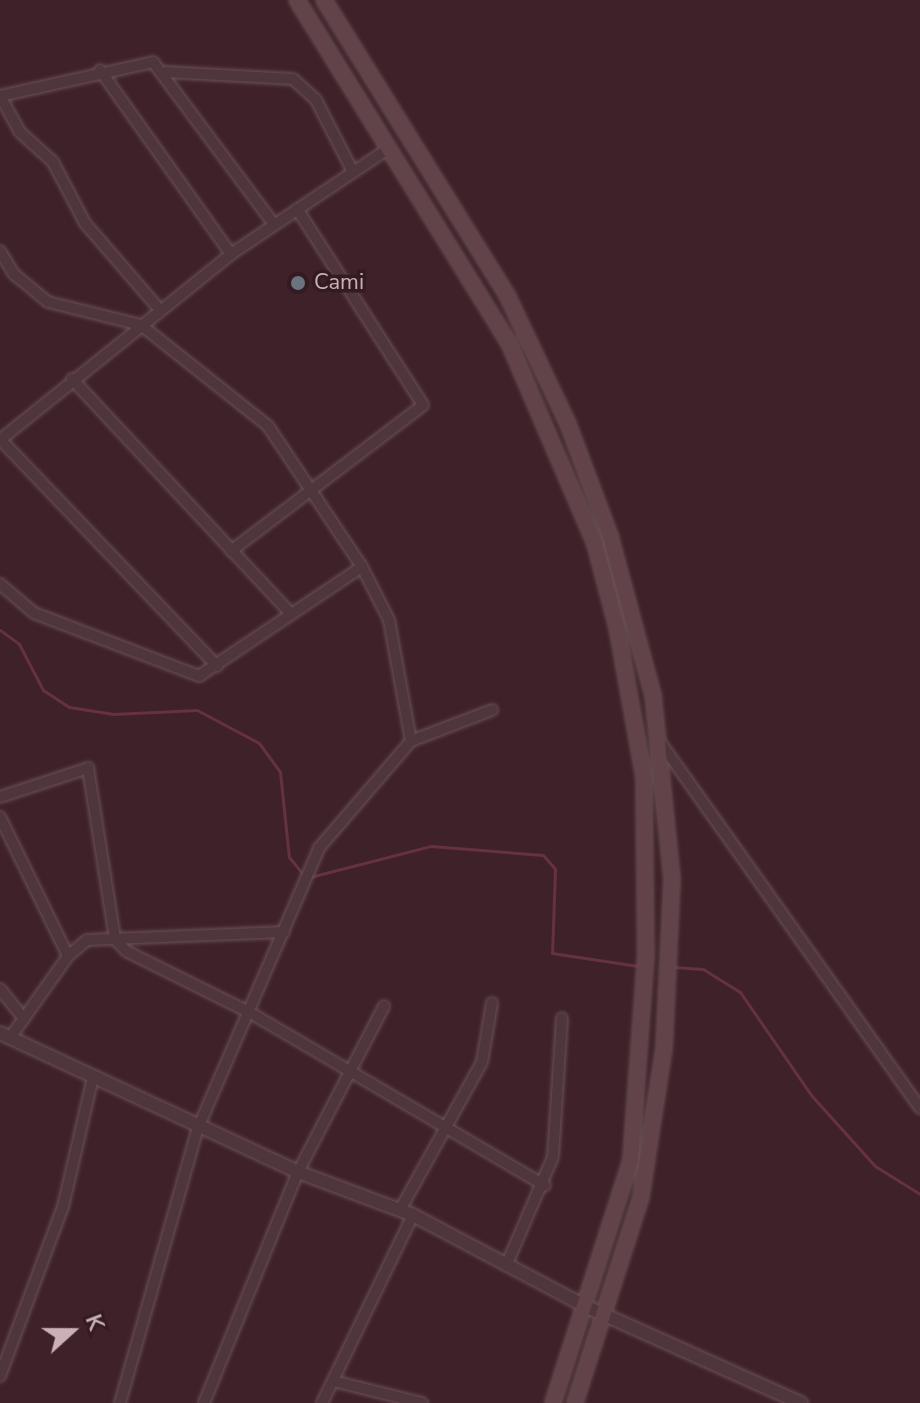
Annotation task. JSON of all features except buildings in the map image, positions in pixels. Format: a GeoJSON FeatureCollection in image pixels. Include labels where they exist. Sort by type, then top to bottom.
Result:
{"type":"FeatureCollection","features":[{"type":"Feature","properties":{"kind":"main road"},"geometry":{"type":"LineString","coordinates":[[297,0],[391,147],[509,343],[564,464],[617,627],[644,777],[646,954],[631,1160],[587,1307],[553,1403]]}},
{"type":"Feature","properties":{"kind":"main road"},"geometry":{"type":"LineString","coordinates":[[324,0],[507,295],[568,424],[610,536],[660,742],[672,879],[664,1048],[641,1197],[608,1315],[575,1403]]}},
{"type":"Feature","properties":{"kind":"street"},"geometry":{"type":"LineString","coordinates":[[160,310],[85,223],[53,162],[20,132],[0,96],[100,70],[153,62],[166,72],[273,223]]}},
{"type":"Feature","properties":{"kind":"street"},"geometry":{"type":"LineString","coordinates":[[100,70],[231,254]]}},
{"type":"Feature","properties":{"kind":"street"},"geometry":{"type":"LineString","coordinates":[[166,72],[293,79],[316,100],[353,172]]}},
{"type":"Feature","properties":{"kind":"street"},"geometry":{"type":"LineString","coordinates":[[217,666],[0,440],[231,254],[273,223],[391,147]]}},
{"type":"Feature","properties":{"kind":"street"},"geometry":{"type":"LineString","coordinates":[[231,551],[423,405],[297,209]]}},
{"type":"Feature","properties":{"kind":"street"},"geometry":{"type":"LineString","coordinates":[[0,251],[14,274],[48,302],[141,325],[268,426],[313,488],[362,567],[389,620],[411,741]]}},
{"type":"Feature","properties":{"kind":"street"},"geometry":{"type":"LineString","coordinates":[[72,379],[289,612]]}},
{"type":"Feature","properties":{"kind":"street"},"geometry":{"type":"LineString","coordinates":[[0,584],[34,613],[178,674],[199,676],[289,612],[362,567]]}},
{"type":"Feature","properties":{"kind":"street"},"geometry":{"type":"LineString","coordinates":[[122,1402],[198,1128],[319,848],[411,741],[492,710]]}},
{"type":"Feature","properties":{"kind":"street"},"geometry":{"type":"LineString","coordinates":[[660,742],[920,1108]]}},
{"type":"Feature","properties":{"kind":"street"},"geometry":{"type":"LineString","coordinates":[[0,797],[88,768],[115,939]]}},
{"type":"Feature","properties":{"kind":"street"},"geometry":{"type":"LineString","coordinates":[[0,817],[68,956]]}},
{"type":"Feature","properties":{"kind":"street"},"geometry":{"type":"LineString","coordinates":[[284,932],[87,940],[68,956],[24,1019],[5,1036],[298,1172],[406,1212],[587,1307],[801,1403]]}},
{"type":"Feature","properties":{"kind":"street"},"geometry":{"type":"LineString","coordinates":[[115,939],[249,1012],[545,1186]]}},
{"type":"Feature","properties":{"kind":"street"},"geometry":{"type":"LineString","coordinates":[[0,989],[24,1019]]}},
{"type":"Feature","properties":{"kind":"street"},"geometry":{"type":"LineString","coordinates":[[322,1403],[445,1128],[482,1062],[492,1003]]}},
{"type":"Feature","properties":{"kind":"street"},"geometry":{"type":"LineString","coordinates":[[204,1403],[298,1172],[348,1070],[384,1006]]}},
{"type":"Feature","properties":{"kind":"street"},"geometry":{"type":"LineString","coordinates":[[506,1266],[545,1186],[558,1126],[562,1018]]}},
{"type":"Feature","properties":{"kind":"street"},"geometry":{"type":"LineString","coordinates":[[0,1376],[63,1207],[93,1077]]}},
{"type":"Feature","properties":{"kind":"street"},"geometry":{"type":"LineString","coordinates":[[333,1381],[422,1403]]}},
{"type":"Feature","properties":{"kind":"waterway"},"geometry":{"type":"LineString","coordinates":[[0,630],[19,644],[43,690],[69,707],[113,714],[197,710],[259,743],[280,772],[289,857],[303,874]]}},
{"type":"Feature","properties":{"kind":"waterway"},"geometry":{"type":"LineString","coordinates":[[310,877],[431,846],[543,855],[555,869],[552,953],[638,966]]}},
{"type":"Feature","properties":{"kind":"waterway"},"geometry":{"type":"LineString","coordinates":[[674,967],[703,969],[740,992],[811,1095],[875,1166],[920,1194]]}},
{"type":"Feature","properties":{"kind":"place","name":"Cami"},"geometry":{"type":"Point","coordinates":[298,283]}}]}
